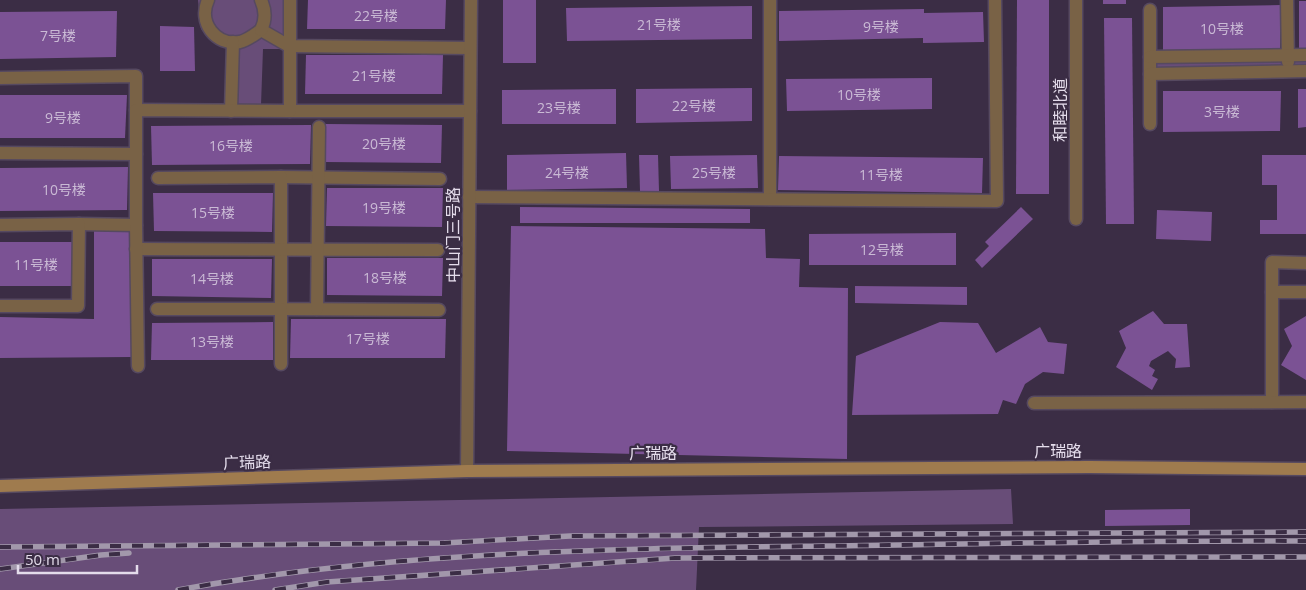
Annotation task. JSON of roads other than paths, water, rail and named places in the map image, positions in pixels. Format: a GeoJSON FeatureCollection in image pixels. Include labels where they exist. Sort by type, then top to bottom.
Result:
{"type":"FeatureCollection","features":[{"type":"Feature","properties":{"kind":"main road","name":"广瑞路"},"geometry":{"type":"LineString","coordinates":[[0,486],[467,471],[1079,467],[1306,469]]}},
{"type":"Feature","properties":{"kind":"street"},"geometry":{"type":"LineString","coordinates":[[208,0],[205,20],[212,32],[221,39],[232,42],[241,42],[261,30],[265,22],[264,7],[261,0]]}},
{"type":"Feature","properties":{"kind":"street"},"geometry":{"type":"LineString","coordinates":[[290,0],[290,111]]}},
{"type":"Feature","properties":{"kind":"street","name":"中山门三号路"},"geometry":{"type":"LineString","coordinates":[[467,471],[471,0]]}},
{"type":"Feature","properties":{"kind":"street"},"geometry":{"type":"LineString","coordinates":[[770,0],[770,199]]}},
{"type":"Feature","properties":{"kind":"street"},"geometry":{"type":"LineString","coordinates":[[469,197],[997,201],[995,0]]}},
{"type":"Feature","properties":{"kind":"street","name":"和睦北道"},"geometry":{"type":"LineString","coordinates":[[1076,0],[1076,219]]}},
{"type":"Feature","properties":{"kind":"street"},"geometry":{"type":"LineString","coordinates":[[1287,0],[1288,72]]}},
{"type":"Feature","properties":{"kind":"street"},"geometry":{"type":"LineString","coordinates":[[1150,10],[1150,124]]}},
{"type":"Feature","properties":{"kind":"street"},"geometry":{"type":"LineString","coordinates":[[261,30],[289,46],[470,48]]}},
{"type":"Feature","properties":{"kind":"street"},"geometry":{"type":"LineString","coordinates":[[231,111],[232,42]]}},
{"type":"Feature","properties":{"kind":"street"},"geometry":{"type":"LineString","coordinates":[[1150,57],[1306,55]]}},
{"type":"Feature","properties":{"kind":"street"},"geometry":{"type":"LineString","coordinates":[[1150,74],[1306,71]]}},
{"type":"Feature","properties":{"kind":"street"},"geometry":{"type":"LineString","coordinates":[[0,78],[136,76],[138,366]]}},
{"type":"Feature","properties":{"kind":"street"},"geometry":{"type":"LineString","coordinates":[[136,110],[470,111]]}},
{"type":"Feature","properties":{"kind":"street"},"geometry":{"type":"LineString","coordinates":[[317,309],[319,127]]}},
{"type":"Feature","properties":{"kind":"street"},"geometry":{"type":"LineString","coordinates":[[0,153],[136,154]]}},
{"type":"Feature","properties":{"kind":"street"},"geometry":{"type":"LineString","coordinates":[[158,178],[318,176],[440,179]]}},
{"type":"Feature","properties":{"kind":"street"},"geometry":{"type":"LineString","coordinates":[[281,177],[281,364]]}},
{"type":"Feature","properties":{"kind":"street"},"geometry":{"type":"LineString","coordinates":[[0,306],[78,306],[79,224]]}},
{"type":"Feature","properties":{"kind":"street"},"geometry":{"type":"LineString","coordinates":[[0,225],[136,225]]}},
{"type":"Feature","properties":{"kind":"street"},"geometry":{"type":"LineString","coordinates":[[136,249],[438,250]]}},
{"type":"Feature","properties":{"kind":"street"},"geometry":{"type":"LineString","coordinates":[[1272,402],[1272,262],[1306,263]]}},
{"type":"Feature","properties":{"kind":"street"},"geometry":{"type":"LineString","coordinates":[[1272,292],[1306,292]]}},
{"type":"Feature","properties":{"kind":"street"},"geometry":{"type":"LineString","coordinates":[[157,309],[439,310]]}},
{"type":"Feature","properties":{"kind":"street"},"geometry":{"type":"LineString","coordinates":[[1034,403],[1306,402]]}},
{"type":"Feature","properties":{"kind":"railway"},"geometry":{"type":"LineString","coordinates":[[0,547],[444,543],[570,536],[1306,532]]}},
{"type":"Feature","properties":{"kind":"railway"},"geometry":{"type":"LineString","coordinates":[[178,590],[338,567],[500,554],[742,547],[1064,542],[1306,541]]}},
{"type":"Feature","properties":{"kind":"railway"},"geometry":{"type":"LineString","coordinates":[[0,569],[129,553]]}},
{"type":"Feature","properties":{"kind":"railway"},"geometry":{"type":"LineString","coordinates":[[275,590],[327,582],[675,558],[1306,557]]}}]}
